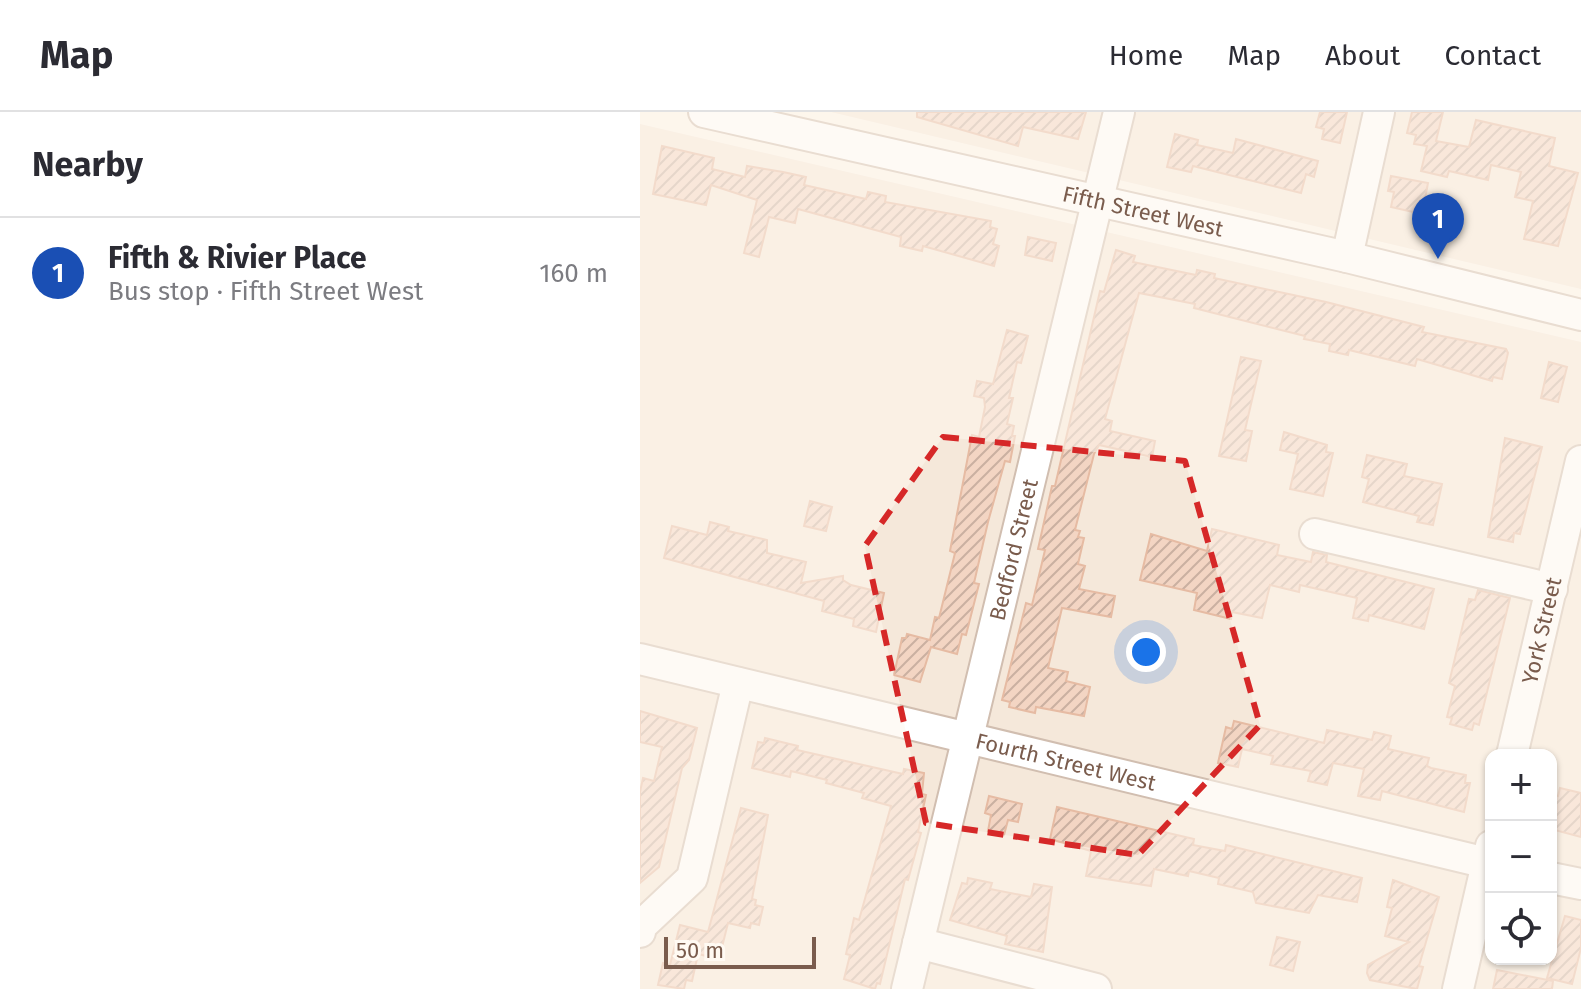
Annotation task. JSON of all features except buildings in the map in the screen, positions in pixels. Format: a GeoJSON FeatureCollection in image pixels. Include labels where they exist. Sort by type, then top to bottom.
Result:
{"type":"FeatureCollection","features":[{"type":"Feature","properties":{"kind":"street","name":"Fifth Street West"},"geometry":{"type":"LineString","coordinates":[[704,112],[1347,257],[1581,315]]}},
{"type":"Feature","properties":{"kind":"street","name":"Bedford Street"},"geometry":{"type":"LineString","coordinates":[[907,989],[1119,112]]}},
{"type":"Feature","properties":{"kind":"street"},"geometry":{"type":"LineString","coordinates":[[1347,257],[1379,112]]}},
{"type":"Feature","properties":{"kind":"street","name":"York Street"},"geometry":{"type":"LineString","coordinates":[[1513,749],[1581,461]]}},
{"type":"Feature","properties":{"kind":"street"},"geometry":{"type":"LineString","coordinates":[[1315,534],[1552,589]]}},
{"type":"Feature","properties":{"kind":"street","name":"Fourth Street West"},"geometry":{"type":"LineString","coordinates":[[640,659],[967,740],[1485,857]]}},
{"type":"Feature","properties":{"kind":"street"},"geometry":{"type":"LineString","coordinates":[[640,932],[641,926],[692,878],[738,683]]}},
{"type":"Feature","properties":{"kind":"street"},"geometry":{"type":"LineString","coordinates":[[1458,989],[1485,878]]}},
{"type":"Feature","properties":{"kind":"street"},"geometry":{"type":"LineString","coordinates":[[1557,879],[1581,884]]}},
{"type":"Feature","properties":{"kind":"street"},"geometry":{"type":"LineString","coordinates":[[918,943],[1096,989]]}},
{"type":"Feature","properties":{"kind":"highlighted area"},"geometry":{"type":"Polygon","coordinates":[[[943,437],[1185,461],[1260,725],[1138,855],[926,823],[865,546],[943,437]]]}},
{"type":"Feature","properties":{"kind":"shaded area"},"geometry":{"type":"Polygon","coordinates":[[[831,112],[1581,112],[1581,289],[831,112]]]}},
{"type":"Feature","properties":{"kind":"shaded area"},"geometry":{"type":"Polygon","coordinates":[[[640,124],[1581,342],[1581,989],[640,989],[640,124]]]}},
{"type":"Feature","properties":{"kind":"place","name":"Fifth & Rivier Place"},"geometry":{"type":"Point","coordinates":[1438,259]}}]}
